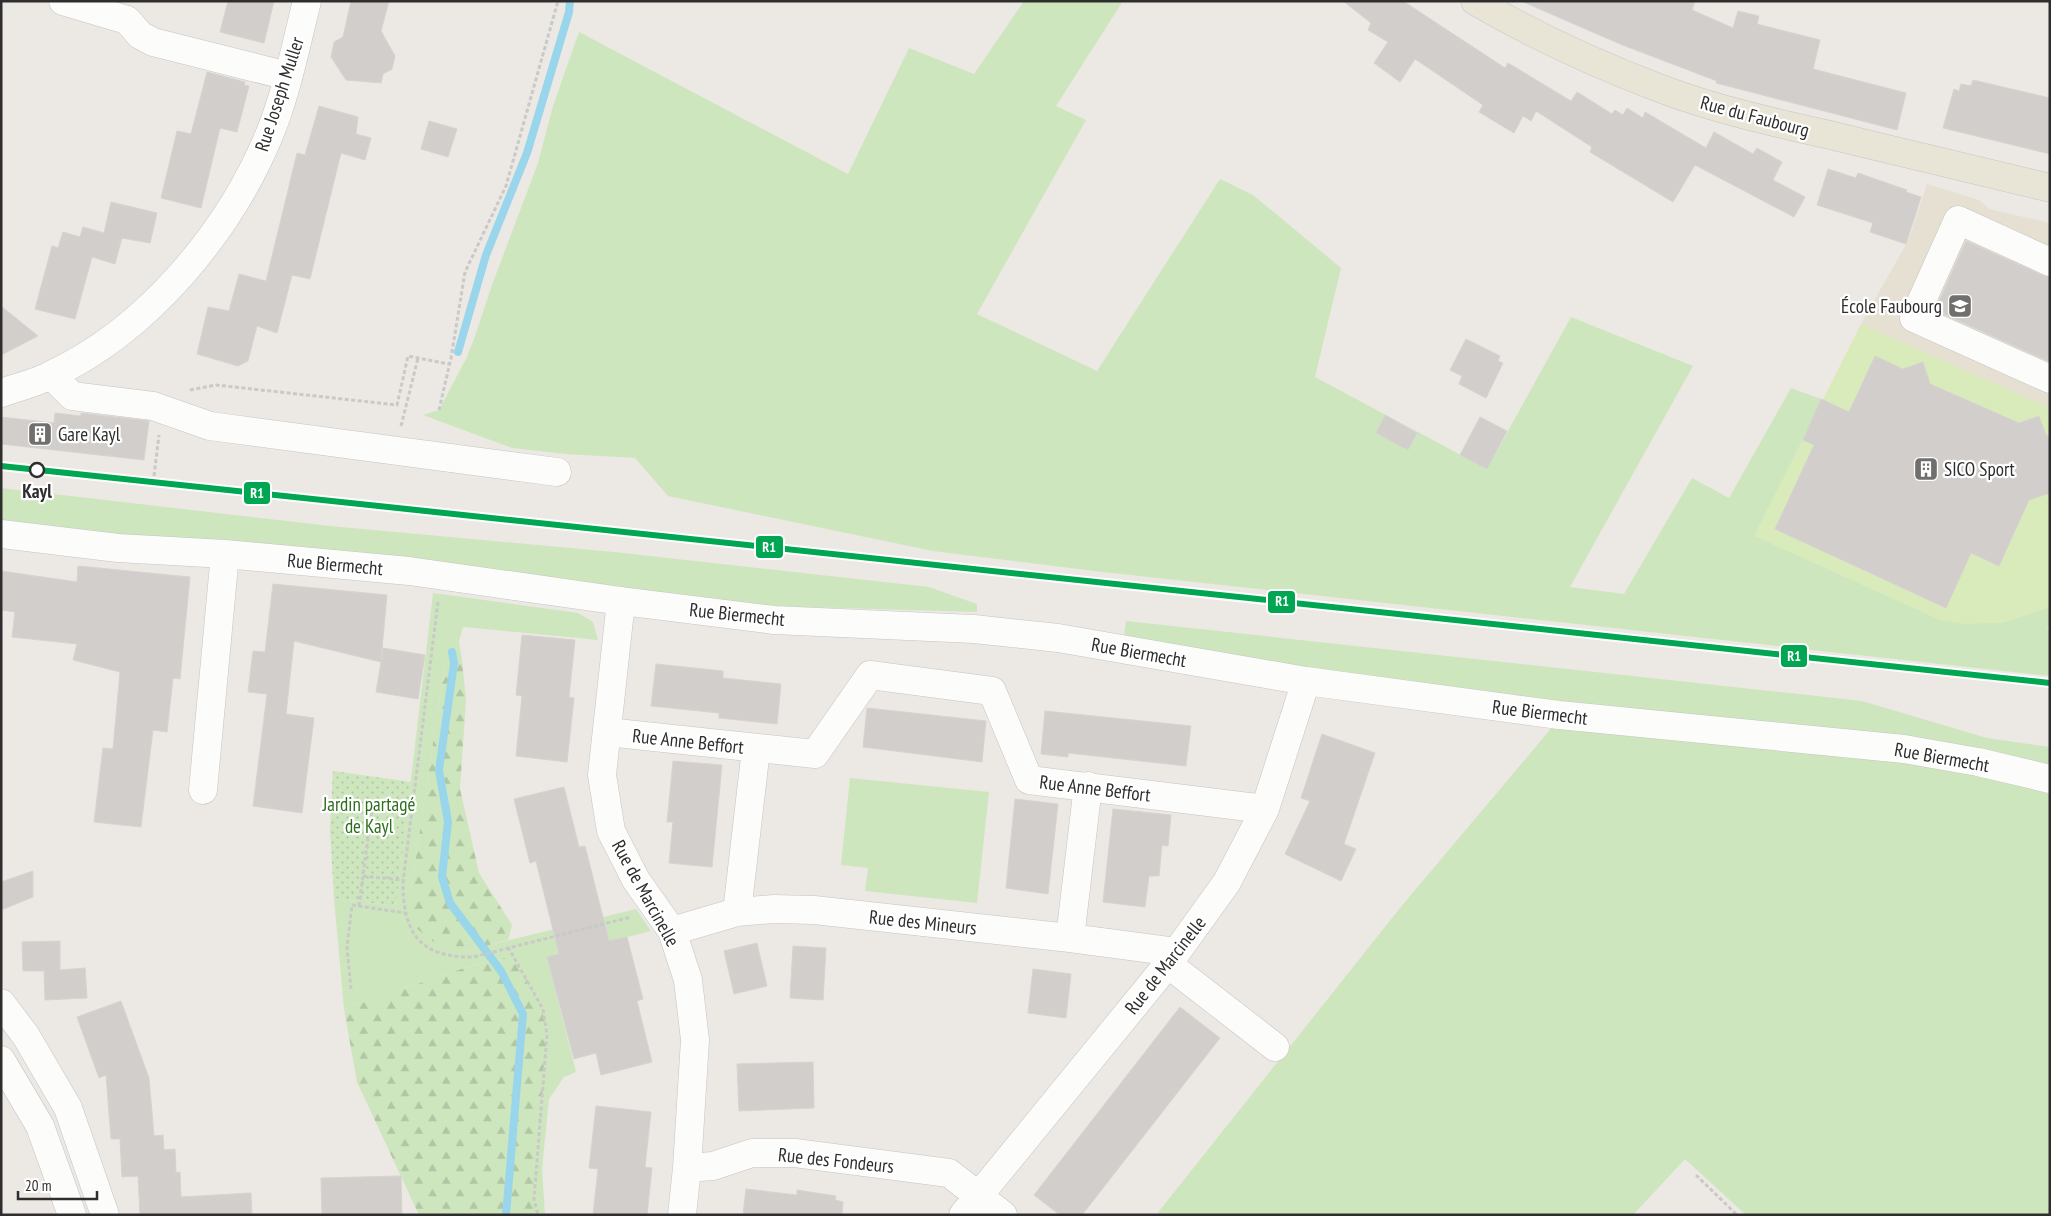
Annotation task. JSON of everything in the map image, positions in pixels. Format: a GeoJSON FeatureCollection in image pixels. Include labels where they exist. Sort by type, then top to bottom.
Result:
{"type":"FeatureCollection","features":[{"type":"Feature","properties":{"kind":"main road","name":"Rue du Faubourg"},"geometry":{"type":"LineString","coordinates":[[1474,1],[1560,46],[1659,88],[1683,96],[1739,114],[2050,188]]}},
{"type":"Feature","properties":{"kind":"street"},"geometry":{"type":"LineString","coordinates":[[64,1],[128,20],[140,35],[153,42],[288,76]]}},
{"type":"Feature","properties":{"kind":"street","name":"Rue Joseph Muller"},"geometry":{"type":"LineString","coordinates":[[1,393],[51,376],[104,344],[150,308],[200,254],[243,188],[270,132],[288,76],[307,1]]}},
{"type":"Feature","properties":{"kind":"street"},"geometry":{"type":"LineString","coordinates":[[2050,262],[1958,220],[1914,318],[2050,379]]}},
{"type":"Feature","properties":{"kind":"street"},"geometry":{"type":"LineString","coordinates":[[51,376],[72,396],[153,406],[210,426],[558,472]]}},
{"type":"Feature","properties":{"kind":"street","name":"Rue Biermecht"},"geometry":{"type":"LineString","coordinates":[[1,534],[118,548],[225,554],[409,571],[774,620],[974,629],[1058,638],[1306,681],[1559,715],[1904,749],[1978,762],[2050,780]]}},
{"type":"Feature","properties":{"kind":"street"},"geometry":{"type":"LineString","coordinates":[[203,790],[225,554]]}},
{"type":"Feature","properties":{"kind":"street","name":"Rue de Marcinelle"},"geometry":{"type":"LineString","coordinates":[[622,601],[602,775],[611,831],[636,880],[665,921],[688,980],[695,1040],[688,1168],[682,1215]]}},
{"type":"Feature","properties":{"kind":"street","name":"Rue Anne Beffort"},"geometry":{"type":"LineString","coordinates":[[607,732],[815,754],[870,675],[992,691],[1029,780],[1265,809]]}},
{"type":"Feature","properties":{"kind":"street","name":"Rue de Marcinelle"},"geometry":{"type":"LineString","coordinates":[[971,1205],[1172,958],[1227,882],[1265,809],[1306,681]]}},
{"type":"Feature","properties":{"kind":"street"},"geometry":{"type":"LineString","coordinates":[[737,912],[756,749]]}},
{"type":"Feature","properties":{"kind":"street"},"geometry":{"type":"LineString","coordinates":[[1070,938],[1088,786]]}},
{"type":"Feature","properties":{"kind":"street","name":"Rue des Mineurs"},"geometry":{"type":"LineString","coordinates":[[665,921],[774,909],[814,910],[1070,938],[1172,958]]}},
{"type":"Feature","properties":{"kind":"street"},"geometry":{"type":"LineString","coordinates":[[1172,958],[1275,1047]]}},
{"type":"Feature","properties":{"kind":"street"},"geometry":{"type":"LineString","coordinates":[[1,1003],[26,1036],[68,1108],[105,1215]]}},
{"type":"Feature","properties":{"kind":"street"},"geometry":{"type":"LineString","coordinates":[[1,1060],[40,1126],[72,1215]]}},
{"type":"Feature","properties":{"kind":"street","name":"Rue des Fondeurs"},"geometry":{"type":"LineString","coordinates":[[688,1168],[713,1166],[752,1153],[795,1153],[949,1173],[971,1205],[1003,1215]]}},
{"type":"Feature","properties":{"kind":"path"},"geometry":{"type":"LineString","coordinates":[[439,410],[450,364],[465,272],[506,186],[558,1]]}},
{"type":"Feature","properties":{"kind":"path"},"geometry":{"type":"LineString","coordinates":[[189,390],[216,386],[397,404],[408,356],[450,364]]}},
{"type":"Feature","properties":{"kind":"path"},"geometry":{"type":"LineString","coordinates":[[395,450],[418,358]]}},
{"type":"Feature","properties":{"kind":"path"},"geometry":{"type":"LineString","coordinates":[[154,476],[162,410]]}},
{"type":"Feature","properties":{"kind":"path"},"geometry":{"type":"LineString","coordinates":[[442,576],[403,880],[403,906],[410,930],[427,948],[453,957],[473,956],[508,947],[665,921]]}},
{"type":"Feature","properties":{"kind":"path"},"geometry":{"type":"LineString","coordinates":[[359,906],[372,807]]}},
{"type":"Feature","properties":{"kind":"path"},"geometry":{"type":"LineString","coordinates":[[363,876],[403,880]]}},
{"type":"Feature","properties":{"kind":"path"},"geometry":{"type":"LineString","coordinates":[[351,989],[347,947],[352,906],[405,913]]}},
{"type":"Feature","properties":{"kind":"path"},"geometry":{"type":"LineString","coordinates":[[508,947],[534,990],[543,1009],[547,1035],[534,1199],[538,1215]]}},
{"type":"Feature","properties":{"kind":"path"},"geometry":{"type":"LineString","coordinates":[[1696,1175],[1737,1215]]}},
{"type":"Feature","properties":{"kind":"shaded area","name":"École Faubourg"},"geometry":{"type":"Polygon","coordinates":[[[1927,184],[1979,200],[1989,209],[2050,223],[2050,408],[1861,324],[1909,239],[1927,184]]]}},
{"type":"Feature","properties":{"kind":"green space"},"geometry":{"type":"Polygon","coordinates":[[[1024,1],[1123,1],[1056,106],[1086,120],[977,314],[1097,371],[1220,179],[1253,195],[1341,268],[1315,377],[1487,469],[1571,317],[1693,366],[1570,587],[1624,594],[1692,478],[1729,498],[1791,388],[1821,399],[2001,623],[2050,607],[2050,623],[2047,629],[2050,630],[2050,676],[1094,571],[933,551],[668,496],[635,458],[566,454],[512,448],[423,415],[439,410],[467,357],[538,163],[553,106],[579,32],[848,174],[909,48],[974,74],[1024,1]]]}},
{"type":"Feature","properties":{"kind":"green space","name":"SICO Sport"},"geometry":{"type":"Polygon","coordinates":[[[1861,324],[2050,408],[2050,607],[2001,623],[1964,624],[1940,620],[1754,536],[1861,324]]]}},
{"type":"Feature","properties":{"kind":"green space"},"geometry":{"type":"Polygon","coordinates":[[[1,488],[330,526],[614,552],[929,587],[977,604],[977,612],[772,606],[1,521],[1,488]]]}},
{"type":"Feature","properties":{"kind":"green space"},"geometry":{"type":"Polygon","coordinates":[[[433,593],[578,613],[593,622],[598,640],[463,627],[459,641],[462,661],[445,663],[411,890],[465,951],[636,909],[651,931],[547,957],[576,1072],[564,1077],[549,1099],[542,1169],[545,1215],[538,1215],[534,1199],[547,1035],[543,1009],[534,990],[512,956],[464,968],[344,1009],[334,898],[396,906],[433,593]]]}},
{"type":"Feature","properties":{"kind":"green space"},"geometry":{"type":"Polygon","coordinates":[[[1126,621],[1862,701],[1987,738],[2050,747],[2050,779],[1559,715],[1124,637],[1126,621]]]}},
{"type":"Feature","properties":{"kind":"green space"},"geometry":{"type":"Polygon","coordinates":[[[462,661],[466,700],[460,789],[479,873],[512,925],[508,940],[466,951],[434,942],[416,928],[411,890],[445,663],[462,661]]]}},
{"type":"Feature","properties":{"kind":"green space"},"geometry":{"type":"Polygon","coordinates":[[[1554,725],[1976,766],[2050,786],[2050,1215],[1746,1215],[1685,1159],[1633,1215],[1156,1215],[1400,908],[1554,725]]]}},
{"type":"Feature","properties":{"kind":"green space","name":"Jardin partagé de Kayl"},"geometry":{"type":"Polygon","coordinates":[[[333,771],[411,782],[396,906],[334,898],[330,828],[333,771]]]}},
{"type":"Feature","properties":{"kind":"green space"},"geometry":{"type":"Polygon","coordinates":[[[850,778],[989,792],[977,903],[865,891],[868,868],[841,865],[850,778]]]}},
{"type":"Feature","properties":{"kind":"green space"},"geometry":{"type":"Polygon","coordinates":[[[512,956],[534,990],[543,1009],[547,1035],[534,1199],[538,1215],[419,1215],[357,1082],[344,1009],[464,968],[512,956]]]}},
{"type":"Feature","properties":{"kind":"building"},"geometry":{"type":"Polygon","coordinates":[[[228,1],[274,1],[264,43],[220,32],[228,1]]]}},
{"type":"Feature","properties":{"kind":"building"},"geometry":{"type":"Polygon","coordinates":[[[351,1],[389,1],[381,31],[395,56],[392,69],[383,74],[381,83],[346,80],[331,57],[334,42],[343,37],[351,1]]]}},
{"type":"Feature","properties":{"kind":"building"},"geometry":{"type":"Polygon","coordinates":[[[1343,1],[1403,1],[1505,68],[1508,63],[1571,101],[1577,92],[1612,114],[1615,110],[1623,115],[1627,108],[1643,118],[1645,112],[1706,148],[1714,132],[1753,154],[1757,148],[1782,162],[1773,180],[1805,197],[1794,217],[1695,165],[1673,202],[1590,152],[1592,147],[1536,111],[1531,121],[1523,116],[1514,133],[1479,112],[1483,105],[1415,59],[1400,82],[1374,63],[1388,42],[1368,30],[1371,23],[1343,1]]]}},
{"type":"Feature","properties":{"kind":"building"},"geometry":{"type":"Polygon","coordinates":[[[1521,1],[1695,1],[1692,10],[1733,28],[1738,11],[1759,16],[1757,24],[1820,40],[1813,69],[1906,93],[1897,130],[1716,83],[1717,81],[1620,44],[1521,1]]]}},
{"type":"Feature","properties":{"kind":"building"},"geometry":{"type":"Polygon","coordinates":[[[207,72],[245,82],[244,85],[249,86],[237,132],[220,128],[201,208],[161,198],[177,131],[191,134],[207,72]]]}},
{"type":"Feature","properties":{"kind":"building"},"geometry":{"type":"Polygon","coordinates":[[[1973,80],[2050,98],[2050,154],[1943,128],[1954,89],[1959,91],[1961,84],[1971,86],[1973,80]]]}},
{"type":"Feature","properties":{"kind":"building"},"geometry":{"type":"Polygon","coordinates":[[[319,106],[358,117],[356,134],[371,138],[365,160],[341,153],[310,279],[292,275],[277,333],[257,326],[248,361],[238,366],[197,354],[208,307],[229,311],[239,274],[266,281],[297,153],[305,155],[319,106]]]}},
{"type":"Feature","properties":{"kind":"building"},"geometry":{"type":"Polygon","coordinates":[[[429,121],[457,129],[448,157],[421,149],[429,121]]]}},
{"type":"Feature","properties":{"kind":"building"},"geometry":{"type":"Polygon","coordinates":[[[1828,169],[1856,178],[1858,173],[1907,190],[1906,192],[1921,197],[1906,244],[1870,232],[1873,223],[1817,205],[1828,169]]]}},
{"type":"Feature","properties":{"kind":"building"},"geometry":{"type":"Polygon","coordinates":[[[111,202],[157,213],[150,243],[122,238],[115,264],[92,257],[75,319],[35,309],[52,246],[58,248],[63,232],[80,237],[83,227],[104,233],[111,202]]]}},
{"type":"Feature","properties":{"kind":"building"},"geometry":{"type":"Polygon","coordinates":[[[1966,241],[2050,277],[2050,362],[1935,310],[1966,241]]]}},
{"type":"Feature","properties":{"kind":"building"},"geometry":{"type":"Polygon","coordinates":[[[1,306],[38,336],[1,355],[1,306]]]}},
{"type":"Feature","properties":{"kind":"building"},"geometry":{"type":"Polygon","coordinates":[[[1466,339],[1500,356],[1498,361],[1503,363],[1486,398],[1459,384],[1462,376],[1450,370],[1466,339]]]}},
{"type":"Feature","properties":{"kind":"building","name":"SICO Sport"},"geometry":{"type":"Polygon","coordinates":[[[1875,356],[1903,369],[1923,362],[1930,384],[2019,423],[2039,416],[2046,435],[2050,437],[2050,493],[2029,500],[1999,566],[1971,553],[1946,608],[1775,529],[1814,445],[1803,440],[1821,399],[1849,412],[1875,356]]]}},
{"type":"Feature","properties":{"kind":"building"},"geometry":{"type":"Polygon","coordinates":[[[55,413],[81,416],[81,413],[149,421],[144,460],[1,444],[1,417],[54,423],[55,413]]]}},
{"type":"Feature","properties":{"kind":"building"},"geometry":{"type":"Polygon","coordinates":[[[1385,415],[1417,433],[1408,450],[1376,433],[1385,415]]]}},
{"type":"Feature","properties":{"kind":"building"},"geometry":{"type":"Polygon","coordinates":[[[1480,417],[1507,431],[1487,469],[1460,455],[1480,417]]]}},
{"type":"Feature","properties":{"kind":"building"},"geometry":{"type":"Polygon","coordinates":[[[78,566],[190,577],[180,679],[173,678],[167,732],[153,730],[141,827],[94,822],[103,748],[113,749],[120,672],[73,660],[77,644],[12,637],[15,612],[1,610],[1,571],[77,582],[78,566]]]}},
{"type":"Feature","properties":{"kind":"building"},"geometry":{"type":"Polygon","coordinates":[[[273,584],[387,595],[381,660],[383,648],[425,655],[418,699],[376,692],[381,662],[294,641],[286,714],[314,718],[302,813],[253,806],[267,694],[248,692],[253,651],[265,652],[273,584]]]}},
{"type":"Feature","properties":{"kind":"building"},"geometry":{"type":"Polygon","coordinates":[[[522,635],[575,640],[569,697],[574,698],[567,762],[516,756],[522,696],[516,695],[522,635]]]}},
{"type":"Feature","properties":{"kind":"building"},"geometry":{"type":"Polygon","coordinates":[[[656,664],[723,671],[723,678],[781,684],[777,724],[719,718],[719,713],[651,706],[656,664]]]}},
{"type":"Feature","properties":{"kind":"building"},"geometry":{"type":"Polygon","coordinates":[[[867,708],[986,721],[982,762],[863,747],[867,708]]]}},
{"type":"Feature","properties":{"kind":"building"},"geometry":{"type":"Polygon","coordinates":[[[1045,711],[1191,726],[1186,766],[1068,753],[1068,757],[1041,754],[1045,711]]]}},
{"type":"Feature","properties":{"kind":"building"},"geometry":{"type":"Polygon","coordinates":[[[1322,734],[1375,753],[1344,844],[1356,849],[1341,881],[1285,854],[1310,801],[1301,798],[1322,734]]]}},
{"type":"Feature","properties":{"kind":"building"},"geometry":{"type":"Polygon","coordinates":[[[673,761],[722,765],[712,867],[669,863],[673,822],[667,822],[673,761]]]}},
{"type":"Feature","properties":{"kind":"building"},"geometry":{"type":"Polygon","coordinates":[[[564,787],[579,847],[585,846],[609,941],[627,937],[643,999],[637,1001],[652,1062],[601,1075],[596,1053],[574,1059],[547,957],[559,954],[536,861],[530,863],[514,799],[564,787]]]}},
{"type":"Feature","properties":{"kind":"building"},"geometry":{"type":"Polygon","coordinates":[[[1015,799],[1058,804],[1048,894],[1006,888],[1015,799]]]}},
{"type":"Feature","properties":{"kind":"building"},"geometry":{"type":"Polygon","coordinates":[[[1113,809],[1171,815],[1168,846],[1162,845],[1159,876],[1149,876],[1145,907],[1103,902],[1113,809]]]}},
{"type":"Feature","properties":{"kind":"building"},"geometry":{"type":"Polygon","coordinates":[[[33,871],[33,897],[1,910],[1,882],[33,871]]]}},
{"type":"Feature","properties":{"kind":"building"},"geometry":{"type":"Polygon","coordinates":[[[60,941],[60,970],[85,968],[87,998],[45,1000],[44,971],[23,971],[22,942],[60,941]]]}},
{"type":"Feature","properties":{"kind":"building"},"geometry":{"type":"Polygon","coordinates":[[[757,943],[767,986],[734,994],[724,951],[757,943]]]}},
{"type":"Feature","properties":{"kind":"building"},"geometry":{"type":"Polygon","coordinates":[[[793,946],[826,948],[823,1000],[790,998],[793,946]]]}},
{"type":"Feature","properties":{"kind":"building"},"geometry":{"type":"Polygon","coordinates":[[[1033,969],[1071,974],[1066,1018],[1028,1013],[1033,969]]]}},
{"type":"Feature","properties":{"kind":"building"},"geometry":{"type":"Polygon","coordinates":[[[121,1001],[149,1078],[154,1136],[163,1135],[164,1150],[175,1149],[176,1173],[180,1172],[181,1197],[251,1193],[252,1215],[140,1215],[138,1176],[122,1177],[120,1139],[111,1139],[106,1075],[99,1078],[77,1017],[121,1001]]]}},
{"type":"Feature","properties":{"kind":"building"},"geometry":{"type":"Polygon","coordinates":[[[1180,1007],[1220,1038],[1082,1215],[1060,1215],[1034,1195],[1180,1007]]]}},
{"type":"Feature","properties":{"kind":"building"},"geometry":{"type":"Polygon","coordinates":[[[813,1062],[814,1108],[739,1111],[737,1064],[813,1062]]]}},
{"type":"Feature","properties":{"kind":"building"},"geometry":{"type":"Polygon","coordinates":[[[596,1106],[651,1112],[645,1167],[652,1168],[647,1215],[593,1215],[598,1169],[589,1168],[596,1106]]]}},
{"type":"Feature","properties":{"kind":"building"},"geometry":{"type":"Polygon","coordinates":[[[401,1176],[402,1215],[322,1215],[321,1178],[401,1176]]]}},
{"type":"Feature","properties":{"kind":"building"},"geometry":{"type":"Polygon","coordinates":[[[746,1189],[797,1195],[797,1190],[836,1196],[835,1200],[843,1202],[842,1215],[743,1215],[746,1189]]]}},
{"type":"Feature","properties":{"kind":"waterway"},"geometry":{"type":"LineString","coordinates":[[458,352],[486,255],[527,153],[569,12],[570,1]]}},
{"type":"Feature","properties":{"kind":"waterway"},"geometry":{"type":"LineString","coordinates":[[452,652],[454,663],[439,770],[448,822],[442,877],[450,903],[501,971],[523,1014],[506,1215]]}},
{"type":"Feature","properties":{"kind":"transit line","name":"R1"},"geometry":{"type":"LineString","coordinates":[[1,466],[2050,683]]}},
{"type":"Feature","properties":{"kind":"place","name":"École Faubourg"},"geometry":{"type":"Point","coordinates":[1960,306]}},
{"type":"Feature","properties":{"kind":"place","name":"Gare Kayl"},"geometry":{"type":"Point","coordinates":[40,434]}},
{"type":"Feature","properties":{"kind":"place","name":"SICO Sport"},"geometry":{"type":"Point","coordinates":[1926,469]}},
{"type":"Feature","properties":{"kind":"place","name":"Kayl"},"geometry":{"type":"Point","coordinates":[37,470]}}]}
